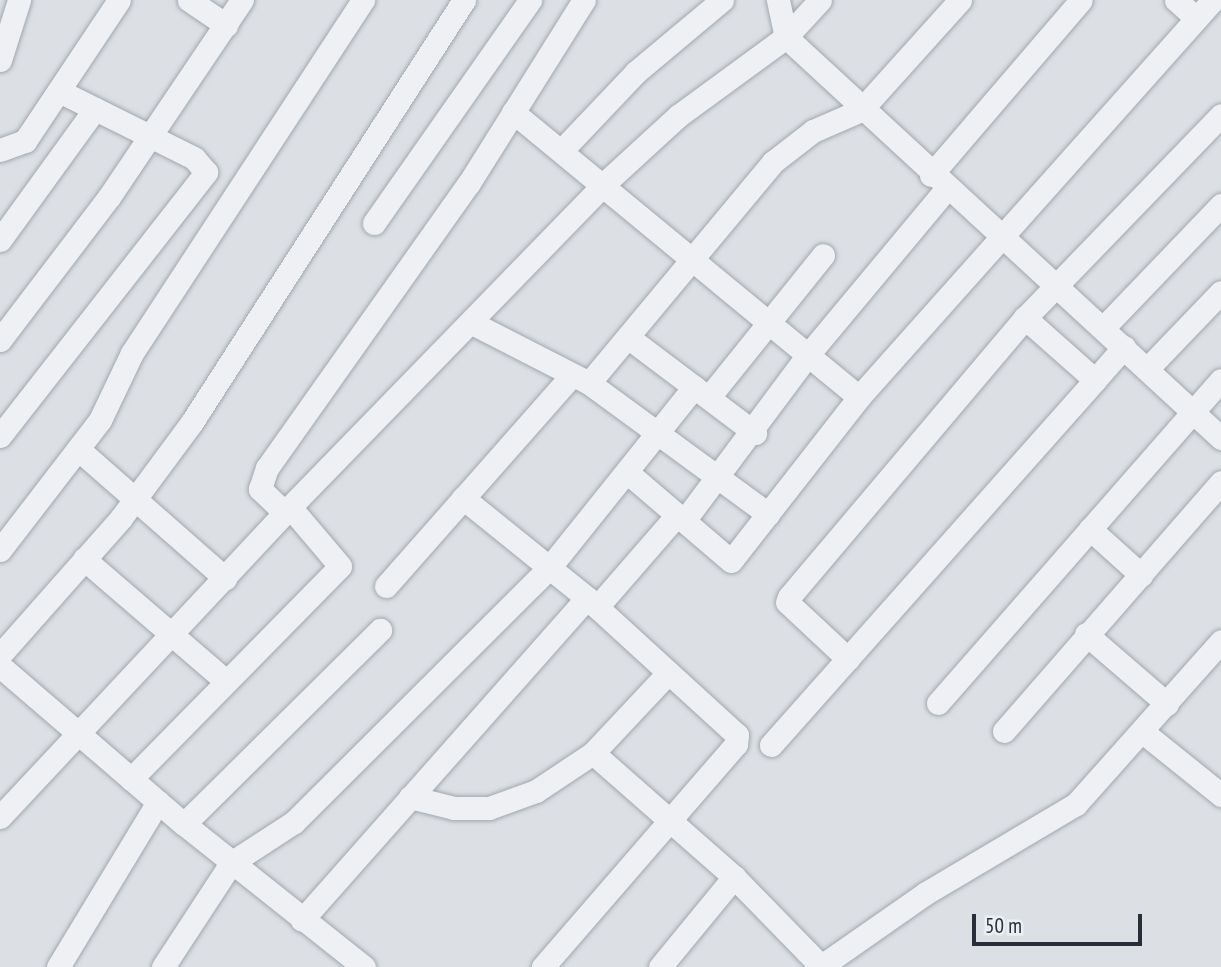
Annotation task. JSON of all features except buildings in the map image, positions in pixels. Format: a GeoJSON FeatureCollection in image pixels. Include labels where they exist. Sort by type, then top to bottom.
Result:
{"type":"FeatureCollection","features":[{"type":"Feature","properties":{"kind":"street"},"geometry":{"type":"LineString","coordinates":[[0,60],[19,0]]}},
{"type":"Feature","properties":{"kind":"street"},"geometry":{"type":"LineString","coordinates":[[0,150],[25,141],[119,0]]}},
{"type":"Feature","properties":{"kind":"street"},"geometry":{"type":"LineString","coordinates":[[189,0],[226,25]]}},
{"type":"Feature","properties":{"kind":"street"},"geometry":{"type":"LineString","coordinates":[[0,340],[152,136],[242,0]]}},
{"type":"Feature","properties":{"kind":"street"},"geometry":{"type":"LineString","coordinates":[[0,550],[78,449],[121,384],[132,353],[363,0]]}},
{"type":"Feature","properties":{"kind":"street"},"geometry":{"type":"LineString","coordinates":[[0,655],[137,496],[192,422],[464,0]]}},
{"type":"Feature","properties":{"kind":"street"},"geometry":{"type":"LineString","coordinates":[[374,223],[530,0]]}},
{"type":"Feature","properties":{"kind":"street"},"geometry":{"type":"LineString","coordinates":[[131,779],[340,566],[287,510],[261,489],[267,468],[513,112],[584,0]]}},
{"type":"Feature","properties":{"kind":"street"},"geometry":{"type":"LineString","coordinates":[[563,149],[636,72],[722,0]]}},
{"type":"Feature","properties":{"kind":"street"},"geometry":{"type":"LineString","coordinates":[[778,0],[786,37],[939,182],[1105,326],[1221,438]]}},
{"type":"Feature","properties":{"kind":"street"},"geometry":{"type":"LineString","coordinates":[[0,817],[287,510],[472,323],[605,183],[688,108],[786,37],[820,0]]}},
{"type":"Feature","properties":{"kind":"street"},"geometry":{"type":"LineString","coordinates":[[386,586],[463,498],[580,380],[629,338],[791,145],[861,110],[960,0]]}},
{"type":"Feature","properties":{"kind":"street"},"geometry":{"type":"LineString","coordinates":[[302,920],[410,797],[592,602],[720,481],[807,356],[1081,0]]}},
{"type":"Feature","properties":{"kind":"street"},"geometry":{"type":"LineString","coordinates":[[1176,0],[1196,18]]}},
{"type":"Feature","properties":{"kind":"street"},"geometry":{"type":"LineString","coordinates":[[628,474],[731,561],[859,397],[1213,0]]}},
{"type":"Feature","properties":{"kind":"street"},"geometry":{"type":"LineString","coordinates":[[0,436],[206,172],[203,164],[59,91]]}},
{"type":"Feature","properties":{"kind":"street"},"geometry":{"type":"LineString","coordinates":[[0,240],[95,108]]}},
{"type":"Feature","properties":{"kind":"street"},"geometry":{"type":"LineString","coordinates":[[513,112],[605,183],[691,261],[859,397]]}},
{"type":"Feature","properties":{"kind":"street"},"geometry":{"type":"LineString","coordinates":[[848,659],[787,602],[789,597],[1025,318],[1221,116]]}},
{"type":"Feature","properties":{"kind":"street"},"geometry":{"type":"LineString","coordinates":[[1105,326],[1221,205]]}},
{"type":"Feature","properties":{"kind":"street"},"geometry":{"type":"LineString","coordinates":[[163,967],[231,863],[294,822],[549,568],[657,435],[767,324],[823,255]]}},
{"type":"Feature","properties":{"kind":"street"},"geometry":{"type":"LineString","coordinates":[[1148,368],[1221,292]]}},
{"type":"Feature","properties":{"kind":"street"},"geometry":{"type":"LineString","coordinates":[[1025,318],[1095,380]]}},
{"type":"Feature","properties":{"kind":"street"},"geometry":{"type":"LineString","coordinates":[[472,323],[580,380],[768,514]]}},
{"type":"Feature","properties":{"kind":"street"},"geometry":{"type":"LineString","coordinates":[[629,338],[755,433]]}},
{"type":"Feature","properties":{"kind":"street"},"geometry":{"type":"LineString","coordinates":[[771,744],[1124,346]]}},
{"type":"Feature","properties":{"kind":"street"},"geometry":{"type":"LineString","coordinates":[[937,703],[1221,380]]}},
{"type":"Feature","properties":{"kind":"street"},"geometry":{"type":"LineString","coordinates":[[78,449],[137,496],[225,578]]}},
{"type":"Feature","properties":{"kind":"street"},"geometry":{"type":"LineString","coordinates":[[1004,731],[1221,482]]}},
{"type":"Feature","properties":{"kind":"street"},"geometry":{"type":"LineString","coordinates":[[463,498],[592,602],[737,735],[736,744],[543,967]]}},
{"type":"Feature","properties":{"kind":"street"},"geometry":{"type":"LineString","coordinates":[[1090,529],[1141,575]]}},
{"type":"Feature","properties":{"kind":"street"},"geometry":{"type":"LineString","coordinates":[[84,559],[226,681]]}},
{"type":"Feature","properties":{"kind":"street"},"geometry":{"type":"LineString","coordinates":[[184,824],[380,630]]}},
{"type":"Feature","properties":{"kind":"street"},"geometry":{"type":"LineString","coordinates":[[1086,634],[1167,704]]}},
{"type":"Feature","properties":{"kind":"street"},"geometry":{"type":"LineString","coordinates":[[593,753],[734,877],[821,967],[926,893],[1054,821],[1144,733],[1221,640]]}},
{"type":"Feature","properties":{"kind":"street"},"geometry":{"type":"LineString","coordinates":[[0,666],[231,863],[364,967]]}},
{"type":"Feature","properties":{"kind":"street"},"geometry":{"type":"LineString","coordinates":[[410,797],[454,808],[489,808],[536,790],[593,753],[668,673]]}},
{"type":"Feature","properties":{"kind":"street"},"geometry":{"type":"LineString","coordinates":[[1144,733],[1221,795]]}},
{"type":"Feature","properties":{"kind":"street"},"geometry":{"type":"LineString","coordinates":[[58,967],[158,802]]}},
{"type":"Feature","properties":{"kind":"street"},"geometry":{"type":"LineString","coordinates":[[660,967],[734,877]]}}]}
